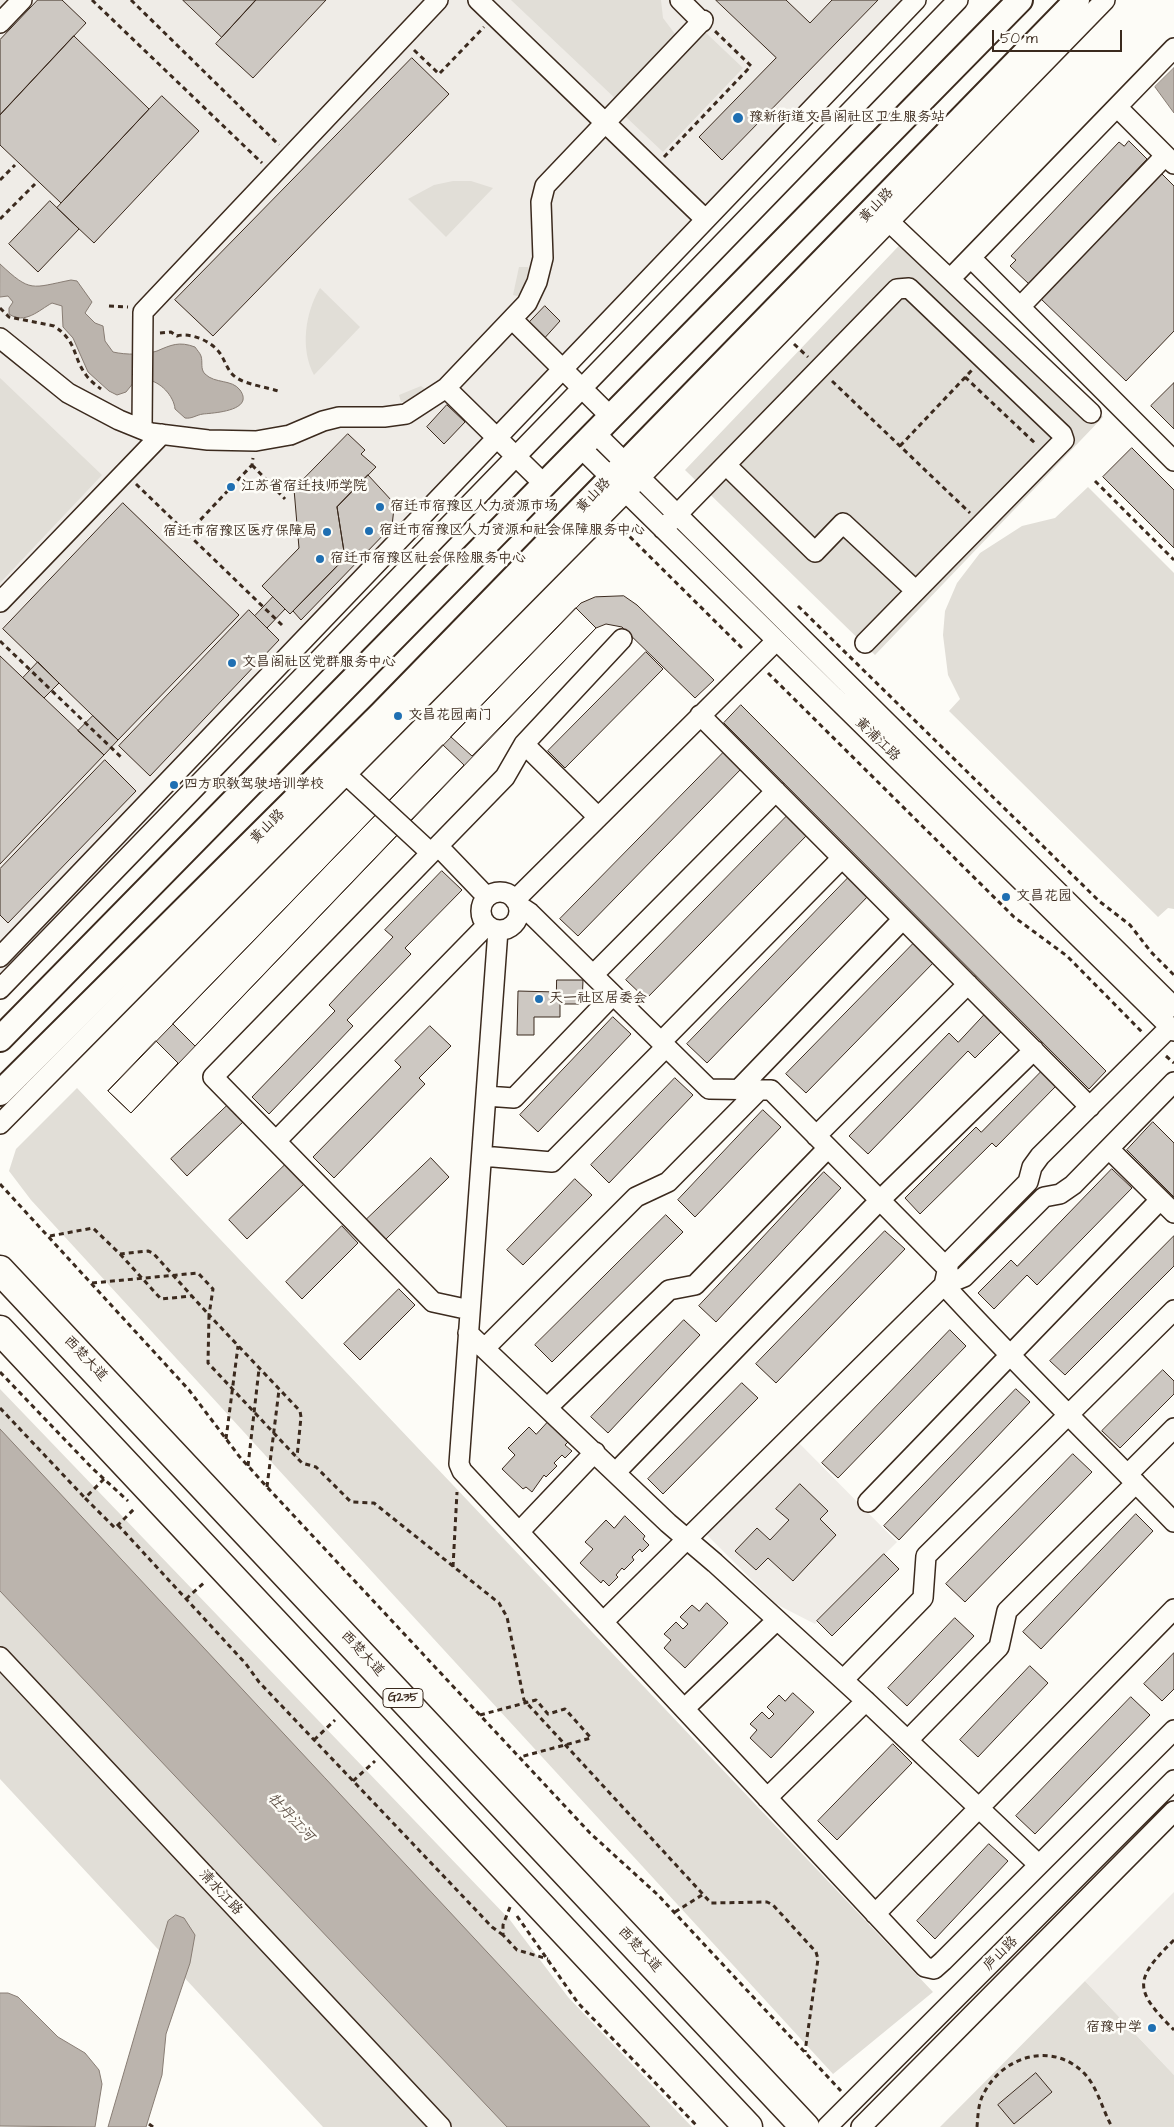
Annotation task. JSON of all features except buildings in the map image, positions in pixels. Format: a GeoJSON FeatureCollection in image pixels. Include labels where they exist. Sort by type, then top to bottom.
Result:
{"type":"FeatureCollection","features":[{"type":"Feature","properties":{"kind":"highway","name":"西楚大道"},"geometry":{"type":"LineString","coordinates":[[0,1270],[805,2127]]}},
{"type":"Feature","properties":{"kind":"highway"},"geometry":{"type":"LineString","coordinates":[[0,1330],[748,2127]]}},
{"type":"Feature","properties":{"kind":"main road"},"geometry":{"type":"LineString","coordinates":[[0,1039],[546,485],[1020,0]]}},
{"type":"Feature","properties":{"kind":"main road","name":"黄山路"},"geometry":{"type":"LineString","coordinates":[[0,1093],[340,768],[882,215],[1077,0]]}},
{"type":"Feature","properties":{"kind":"street"},"geometry":{"type":"LineString","coordinates":[[0,23],[22,0]]}},
{"type":"Feature","properties":{"kind":"street"},"geometry":{"type":"LineString","coordinates":[[142,429],[143,312],[438,0]]}},
{"type":"Feature","properties":{"kind":"street"},"geometry":{"type":"LineString","coordinates":[[478,0],[652,170],[705,219]]}},
{"type":"Feature","properties":{"kind":"street"},"geometry":{"type":"LineString","coordinates":[[0,338],[68,393],[119,420],[162,434],[208,440],[256,440],[290,435],[323,420],[339,417],[384,417],[406,414],[446,388],[513,320],[527,303],[537,282],[544,258],[540,202],[545,186],[703,21],[680,0]]}},
{"type":"Feature","properties":{"kind":"street"},"geometry":{"type":"LineString","coordinates":[[1,954],[916,0]]}},
{"type":"Feature","properties":{"kind":"street"},"geometry":{"type":"LineString","coordinates":[[0,989],[958,0]]}},
{"type":"Feature","properties":{"kind":"street"},"geometry":{"type":"LineString","coordinates":[[0,1124],[340,768],[605,512],[625,478],[782,332],[882,215],[1105,0]]}},
{"type":"Feature","properties":{"kind":"street"},"geometry":{"type":"LineString","coordinates":[[950,279],[1174,48]]}},
{"type":"Feature","properties":{"kind":"street"},"geometry":{"type":"LineString","coordinates":[[1020,307],[1170,160],[1117,107]]}},
{"type":"Feature","properties":{"kind":"street"},"geometry":{"type":"LineString","coordinates":[[882,215],[1090,413]]}},
{"type":"Feature","properties":{"kind":"street"},"geometry":{"type":"LineString","coordinates":[[971,258],[1174,461]]}},
{"type":"Feature","properties":{"kind":"street"},"geometry":{"type":"LineString","coordinates":[[663,529],[897,288],[902,286],[909,288],[1062,434],[1064,440],[865,642]]}},
{"type":"Feature","properties":{"kind":"street","name":"黄浦江路"},"geometry":{"type":"LineString","coordinates":[[513,320],[582,388],[596,433],[625,478],[663,529],[1172,1029]]}},
{"type":"Feature","properties":{"kind":"street"},"geometry":{"type":"LineString","coordinates":[[446,388],[546,485]]}},
{"type":"Feature","properties":{"kind":"street"},"geometry":{"type":"LineString","coordinates":[[0,602],[162,434]]}},
{"type":"Feature","properties":{"kind":"street"},"geometry":{"type":"LineString","coordinates":[[726,466],[815,552],[844,522],[916,592]]}},
{"type":"Feature","properties":{"kind":"street","name":"黄浦江路"},"geometry":{"type":"LineString","coordinates":[[625,478],[677,515],[1174,1007]]}},
{"type":"Feature","properties":{"kind":"street"},"geometry":{"type":"LineString","coordinates":[[470,1310],[434,1302],[213,1076],[505,777],[524,744],[622,639]]}},
{"type":"Feature","properties":{"kind":"street"},"geometry":{"type":"LineString","coordinates":[[516,902],[598,817],[776,641]]}},
{"type":"Feature","properties":{"kind":"street"},"geometry":{"type":"LineString","coordinates":[[700,715],[1090,1107]]}},
{"type":"Feature","properties":{"kind":"street"},"geometry":{"type":"LineString","coordinates":[[524,744],[598,817]]}},
{"type":"Feature","properties":{"kind":"street"},"geometry":{"type":"LineString","coordinates":[[340,768],[488,897]]}},
{"type":"Feature","properties":{"kind":"street"},"geometry":{"type":"LineString","coordinates":[[593,975],[776,791]]}},
{"type":"Feature","properties":{"kind":"street"},"geometry":{"type":"LineString","coordinates":[[482,1156],[552,1162],[842,858]]}},
{"type":"Feature","properties":{"kind":"street"},"geometry":{"type":"LineString","coordinates":[[516,902],[519,911],[514,923],[504,929],[493,927],[482,914],[484,902],[488,897],[493,894],[505,893],[530,913],[709,1089],[771,1090],[880,1200],[946,1277],[1008,1356],[1070,1415],[1174,1522]]}},
{"type":"Feature","properties":{"kind":"street"},"geometry":{"type":"LineString","coordinates":[[738,1090],[903,919]]}},
{"type":"Feature","properties":{"kind":"street"},"geometry":{"type":"LineString","coordinates":[[276,1141],[493,927]]}},
{"type":"Feature","properties":{"kind":"street"},"geometry":{"type":"LineString","coordinates":[[493,927],[486,1096],[459,1464],[462,1471],[925,1967],[934,1969],[1174,1730]]}},
{"type":"Feature","properties":{"kind":"street"},"geometry":{"type":"LineString","coordinates":[[548,1407],[669,1290],[695,1285],[822,1142],[968,984]]}},
{"type":"Feature","properties":{"kind":"street"},"geometry":{"type":"LineString","coordinates":[[486,1096],[514,1098],[613,996]]}},
{"type":"Feature","properties":{"kind":"street"},"geometry":{"type":"LineString","coordinates":[[603,1622],[946,1277],[950,1262],[1028,1182],[1032,1167],[1040,1156],[1154,1043],[1172,1029]]}},
{"type":"Feature","properties":{"kind":"street"},"geometry":{"type":"LineString","coordinates":[[616,1472],[880,1200],[1034,1050]]}},
{"type":"Feature","properties":{"kind":"street"},"geometry":{"type":"LineString","coordinates":[[946,1277],[964,1277],[1044,1197],[1060,1194],[1073,1185],[1174,1082]]}},
{"type":"Feature","properties":{"kind":"street"},"geometry":{"type":"LineString","coordinates":[[485,1348],[636,1197],[668,1182],[759,1090]]}},
{"type":"Feature","properties":{"kind":"street"},"geometry":{"type":"LineString","coordinates":[[1109,1149],[1174,1213]]}},
{"type":"Feature","properties":{"kind":"street"},"geometry":{"type":"LineString","coordinates":[[868,1502],[1160,1200]]}},
{"type":"Feature","properties":{"kind":"street"},"geometry":{"type":"LineString","coordinates":[[843,1680],[923,1598],[926,1556],[1174,1310]]}},
{"type":"Feature","properties":{"kind":"street"},"geometry":{"type":"LineString","coordinates":[[468,1333],[668,1523],[687,1538],[866,1701],[1039,1865]]}},
{"type":"Feature","properties":{"kind":"street"},"geometry":{"type":"LineString","coordinates":[[908,1740],[999,1647],[1007,1611],[1132,1478],[1174,1428]]}},
{"type":"Feature","properties":{"kind":"street"},"geometry":{"type":"LineString","coordinates":[[520,1532],[595,1452]]}},
{"type":"Feature","properties":{"kind":"street"},"geometry":{"type":"LineString","coordinates":[[876,1914],[1174,1609]]}},
{"type":"Feature","properties":{"kind":"street"},"geometry":{"type":"LineString","coordinates":[[684,1709],[777,1620]]}},
{"type":"Feature","properties":{"kind":"street","name":"清水江路"},"geometry":{"type":"LineString","coordinates":[[0,1657],[441,2127]]}},
{"type":"Feature","properties":{"kind":"street"},"geometry":{"type":"LineString","coordinates":[[767,1798],[866,1701]]}},
{"type":"Feature","properties":{"kind":"street","name":"庐山路"},"geometry":{"type":"LineString","coordinates":[[827,2127],[1174,1780]]}},
{"type":"Feature","properties":{"kind":"street","name":"庐山路"},"geometry":{"type":"LineString","coordinates":[[861,2127],[1174,1811]]}},
{"type":"Feature","properties":{"kind":"path"},"geometry":{"type":"LineString","coordinates":[[92,0],[274,174]]}},
{"type":"Feature","properties":{"kind":"path"},"geometry":{"type":"LineString","coordinates":[[131,0],[290,156]]}},
{"type":"Feature","properties":{"kind":"path"},"geometry":{"type":"LineString","coordinates":[[402,38],[439,74],[494,16]]}},
{"type":"Feature","properties":{"kind":"path"},"geometry":{"type":"LineString","coordinates":[[652,170],[751,66],[703,21]]}},
{"type":"Feature","properties":{"kind":"path"},"geometry":{"type":"LineString","coordinates":[[0,180],[15,165]]}},
{"type":"Feature","properties":{"kind":"path"},"geometry":{"type":"LineString","coordinates":[[0,219],[35,184]]}},
{"type":"Feature","properties":{"kind":"path"},"geometry":{"type":"LineString","coordinates":[[0,308],[9,317],[47,324],[59,330],[70,339],[85,375],[104,391]]}},
{"type":"Feature","properties":{"kind":"path"},"geometry":{"type":"LineString","coordinates":[[143,340],[162,332],[171,332],[177,336],[186,334],[195,337],[220,352],[228,368],[239,380],[278,391]]}},
{"type":"Feature","properties":{"kind":"path"},"geometry":{"type":"LineString","coordinates":[[782,332],[981,524]]}},
{"type":"Feature","properties":{"kind":"path"},"geometry":{"type":"LineString","coordinates":[[900,446],[983,359]]}},
{"type":"Feature","properties":{"kind":"path"},"geometry":{"type":"LineString","coordinates":[[965,377],[1048,456]]}},
{"type":"Feature","properties":{"kind":"path"},"geometry":{"type":"LineString","coordinates":[[188,533],[252,466],[256,440]]}},
{"type":"Feature","properties":{"kind":"path"},"geometry":{"type":"LineString","coordinates":[[252,466],[285,499]]}},
{"type":"Feature","properties":{"kind":"path"},"geometry":{"type":"LineString","coordinates":[[125,473],[283,626]]}},
{"type":"Feature","properties":{"kind":"path"},"geometry":{"type":"LineString","coordinates":[[1095,481],[1174,560]]}},
{"type":"Feature","properties":{"kind":"path"},"geometry":{"type":"LineString","coordinates":[[605,512],[1014,917],[1067,956],[1174,1063]]}},
{"type":"Feature","properties":{"kind":"path"},"geometry":{"type":"LineString","coordinates":[[796,605],[1100,901],[1130,925],[1151,952],[1174,975]]}},
{"type":"Feature","properties":{"kind":"path"},"geometry":{"type":"LineString","coordinates":[[0,641],[123,759]]}},
{"type":"Feature","properties":{"kind":"path"},"geometry":{"type":"LineString","coordinates":[[0,1184],[50,1236],[189,1390],[226,1439],[267,1487],[590,1834],[674,1912],[852,2103]]}},
{"type":"Feature","properties":{"kind":"path"},"geometry":{"type":"LineString","coordinates":[[50,1236],[93,1228],[162,1299],[192,1296]]}},
{"type":"Feature","properties":{"kind":"path"},"geometry":{"type":"LineString","coordinates":[[120,1254],[148,1251],[300,1411],[301,1417],[296,1458]]}},
{"type":"Feature","properties":{"kind":"path"},"geometry":{"type":"LineString","coordinates":[[92,1283],[198,1273],[213,1289],[209,1315],[208,1363],[296,1458],[302,1463],[316,1467],[351,1502],[374,1503],[504,1610],[526,1703],[702,1895],[711,1903],[767,1902],[816,1952],[818,1959],[805,2052]]}},
{"type":"Feature","properties":{"kind":"path"},"geometry":{"type":"LineString","coordinates":[[226,1439],[238,1346]]}},
{"type":"Feature","properties":{"kind":"path"},"geometry":{"type":"LineString","coordinates":[[248,1466],[259,1368]]}},
{"type":"Feature","properties":{"kind":"path"},"geometry":{"type":"LineString","coordinates":[[0,1372],[104,1480],[142,1515]]}},
{"type":"Feature","properties":{"kind":"path"},"geometry":{"type":"LineString","coordinates":[[267,1487],[275,1435],[279,1390]]}},
{"type":"Feature","properties":{"kind":"path"},"geometry":{"type":"LineString","coordinates":[[0,1408],[115,1528],[135,1508]]}},
{"type":"Feature","properties":{"kind":"path"},"geometry":{"type":"LineString","coordinates":[[453,1567],[459,1464]]}},
{"type":"Feature","properties":{"kind":"path"},"geometry":{"type":"LineString","coordinates":[[85,1498],[104,1480]]}},
{"type":"Feature","properties":{"kind":"path"},"geometry":{"type":"LineString","coordinates":[[118,1525],[314,1740],[492,1927],[517,1950],[548,1959]]}},
{"type":"Feature","properties":{"kind":"path"},"geometry":{"type":"LineString","coordinates":[[200,1573],[213,1587]]}},
{"type":"Feature","properties":{"kind":"path"},"geometry":{"type":"LineString","coordinates":[[186,1599],[206,1580]]}},
{"type":"Feature","properties":{"kind":"path"},"geometry":{"type":"LineString","coordinates":[[480,1715],[536,1700],[548,1714],[565,1709],[591,1738],[519,1757]]}},
{"type":"Feature","properties":{"kind":"path"},"geometry":{"type":"LineString","coordinates":[[329,1713],[342,1726]]}},
{"type":"Feature","properties":{"kind":"path"},"geometry":{"type":"LineString","coordinates":[[314,1740],[335,1720]]}},
{"type":"Feature","properties":{"kind":"path"},"geometry":{"type":"LineString","coordinates":[[368,1754],[382,1768]]}},
{"type":"Feature","properties":{"kind":"path"},"geometry":{"type":"LineString","coordinates":[[353,1781],[375,1761]]}},
{"type":"Feature","properties":{"kind":"path"},"geometry":{"type":"LineString","coordinates":[[674,1912],[702,1895]]}},
{"type":"Feature","properties":{"kind":"path"},"geometry":{"type":"LineString","coordinates":[[504,1900],[578,2003],[698,2127]]}},
{"type":"Feature","properties":{"kind":"path"},"geometry":{"type":"LineString","coordinates":[[503,1936],[502,1926],[510,1908]]}},
{"type":"Feature","properties":{"kind":"path"},"geometry":{"type":"LineString","coordinates":[[1174,1940],[1147,1969],[1143,1980],[1145,1996],[1153,2009],[1174,2030]]}},
{"type":"Feature","properties":{"kind":"path"},"geometry":{"type":"LineString","coordinates":[[977,2127],[984,2093],[996,2077],[1018,2059],[1045,2054],[1058,2056],[1073,2064],[1084,2073],[1094,2086],[1112,2127]]}},
{"type":"Feature","properties":{"kind":"path"},"geometry":{"type":"LineString","coordinates":[[149,2124],[154,2127]]}},
{"type":"Feature","properties":{"kind":"shaded area","name":"江苏省宿迁技师学院"},"geometry":{"type":"Polygon","coordinates":[[[0,0],[925,0],[0,975],[0,0]]]}},
{"type":"Feature","properties":{"kind":"shaded area"},"geometry":{"type":"Polygon","coordinates":[[[511,0],[661,0],[663,18],[678,38],[618,101],[511,0]]]}},
{"type":"Feature","properties":{"kind":"shaded area"},"geometry":{"type":"Polygon","coordinates":[[[705,32],[743,68],[663,152],[625,116],[705,32]]]}},
{"type":"Feature","properties":{"kind":"shaded area"},"geometry":{"type":"Polygon","coordinates":[[[453,181],[471,181],[493,188],[446,237],[408,199],[434,185],[453,181]]]}},
{"type":"Feature","properties":{"kind":"shaded area"},"geometry":{"type":"Polygon","coordinates":[[[913,231],[1103,417],[875,655],[685,470],[913,231]]]}},
{"type":"Feature","properties":{"kind":"shaded area"},"geometry":{"type":"Polygon","coordinates":[[[519,267],[528,267],[529,269],[522,292],[517,296],[513,295],[519,267]]]}},
{"type":"Feature","properties":{"kind":"shaded area"},"geometry":{"type":"Polygon","coordinates":[[[320,288],[360,327],[314,375],[307,354],[306,331],[311,308],[320,288]]]}},
{"type":"Feature","properties":{"kind":"shaded area"},"geometry":{"type":"Polygon","coordinates":[[[0,378],[102,475],[0,583],[0,378]]]}},
{"type":"Feature","properties":{"kind":"shaded area"},"geometry":{"type":"Polygon","coordinates":[[[421,386],[425,389],[418,396],[401,402],[399,395],[421,386]]]}},
{"type":"Feature","properties":{"kind":"shaded area"},"geometry":{"type":"Polygon","coordinates":[[[1088,487],[1174,573],[1174,909],[1168,908],[1158,917],[949,711],[960,699],[948,675],[943,635],[945,611],[957,583],[980,553],[1022,526],[1055,518],[1088,487]]]}},
{"type":"Feature","properties":{"kind":"shaded area"},"geometry":{"type":"Polygon","coordinates":[[[77,1088],[933,1992],[833,2074],[31,1200],[9,1171],[16,1149],[77,1088]]]}},
{"type":"Feature","properties":{"kind":"shaded area"},"geometry":{"type":"Polygon","coordinates":[[[0,1389],[510,1920],[568,1997],[692,2127],[323,2127],[0,1779],[0,1389]]]}},
{"type":"Feature","properties":{"kind":"shaded area"},"geometry":{"type":"Polygon","coordinates":[[[797,1441],[897,1542],[815,1624],[776,1604],[705,1533],[797,1441]]]}},
{"type":"Feature","properties":{"kind":"shaded area","name":"宿豫中学"},"geometry":{"type":"Polygon","coordinates":[[[1174,1892],[1174,2075],[1085,1981],[1174,1892]]]}},
{"type":"Feature","properties":{"kind":"shaded area"},"geometry":{"type":"Polygon","coordinates":[[[1085,1981],[1174,2075],[1174,2127],[940,2127],[1085,1981]]]}},
{"type":"Feature","properties":{"kind":"water"},"geometry":{"type":"Polygon","coordinates":[[[1174,68],[1174,113],[1155,87],[1174,68]]]}},
{"type":"Feature","properties":{"kind":"water"},"geometry":{"type":"Polygon","coordinates":[[[0,264],[19,280],[32,286],[71,280],[77,281],[92,302],[85,313],[95,323],[103,326],[105,341],[113,352],[129,354],[147,353],[180,344],[195,347],[201,356],[205,374],[237,387],[243,397],[242,402],[238,407],[223,412],[185,418],[175,409],[169,394],[152,381],[134,382],[126,392],[117,395],[109,391],[88,372],[73,338],[63,327],[62,306],[52,303],[32,315],[21,318],[9,314],[9,308],[13,302],[8,296],[0,297],[0,264]]]}},
{"type":"Feature","properties":{"kind":"water","name":"牡丹江河"},"geometry":{"type":"Polygon","coordinates":[[[0,1429],[650,2127],[507,2127],[0,1591],[0,1429]]]}},
{"type":"Feature","properties":{"kind":"water"},"geometry":{"type":"Polygon","coordinates":[[[176,1915],[184,1918],[195,1935],[190,1963],[166,2034],[162,2075],[146,2127],[108,2127],[168,1921],[176,1915]]]}},
{"type":"Feature","properties":{"kind":"water"},"geometry":{"type":"Polygon","coordinates":[[[0,1993],[8,1993],[18,1997],[58,2037],[85,2053],[99,2070],[102,2084],[95,2127],[0,2126],[0,1993]]]}},
{"type":"Feature","properties":{"kind":"place","name":"豫新街道文昌阁社区卫生服务站"},"geometry":{"type":"Point","coordinates":[738,118]}},
{"type":"Feature","properties":{"kind":"place","name":"江苏省宿迁技师学院"},"geometry":{"type":"Point","coordinates":[231,487]}},
{"type":"Feature","properties":{"kind":"place","name":"宿迁市宿豫区人力资源市场"},"geometry":{"type":"Point","coordinates":[380,507]}},
{"type":"Feature","properties":{"kind":"place","name":"宿迁市宿豫区人力资源和社会保障服务中心"},"geometry":{"type":"Point","coordinates":[369,531]}},
{"type":"Feature","properties":{"kind":"place","name":"宿迁市宿豫区医疗保障局"},"geometry":{"type":"Point","coordinates":[327,532]}},
{"type":"Feature","properties":{"kind":"place","name":"宿迁市宿豫区社会保险服务中心"},"geometry":{"type":"Point","coordinates":[320,559]}},
{"type":"Feature","properties":{"kind":"place","name":"文昌阁社区党群服务中心"},"geometry":{"type":"Point","coordinates":[232,663]}},
{"type":"Feature","properties":{"kind":"place","name":"文昌花园南门"},"geometry":{"type":"Point","coordinates":[398,716]}},
{"type":"Feature","properties":{"kind":"place","name":"四方职教驾驶培训学校"},"geometry":{"type":"Point","coordinates":[174,785]}},
{"type":"Feature","properties":{"kind":"place","name":"文昌花园"},"geometry":{"type":"Point","coordinates":[1006,897]}},
{"type":"Feature","properties":{"kind":"place","name":"天一社区居委会"},"geometry":{"type":"Point","coordinates":[539,999]}},
{"type":"Feature","properties":{"kind":"place","name":"宿豫中学"},"geometry":{"type":"Point","coordinates":[1152,2028]}}]}
